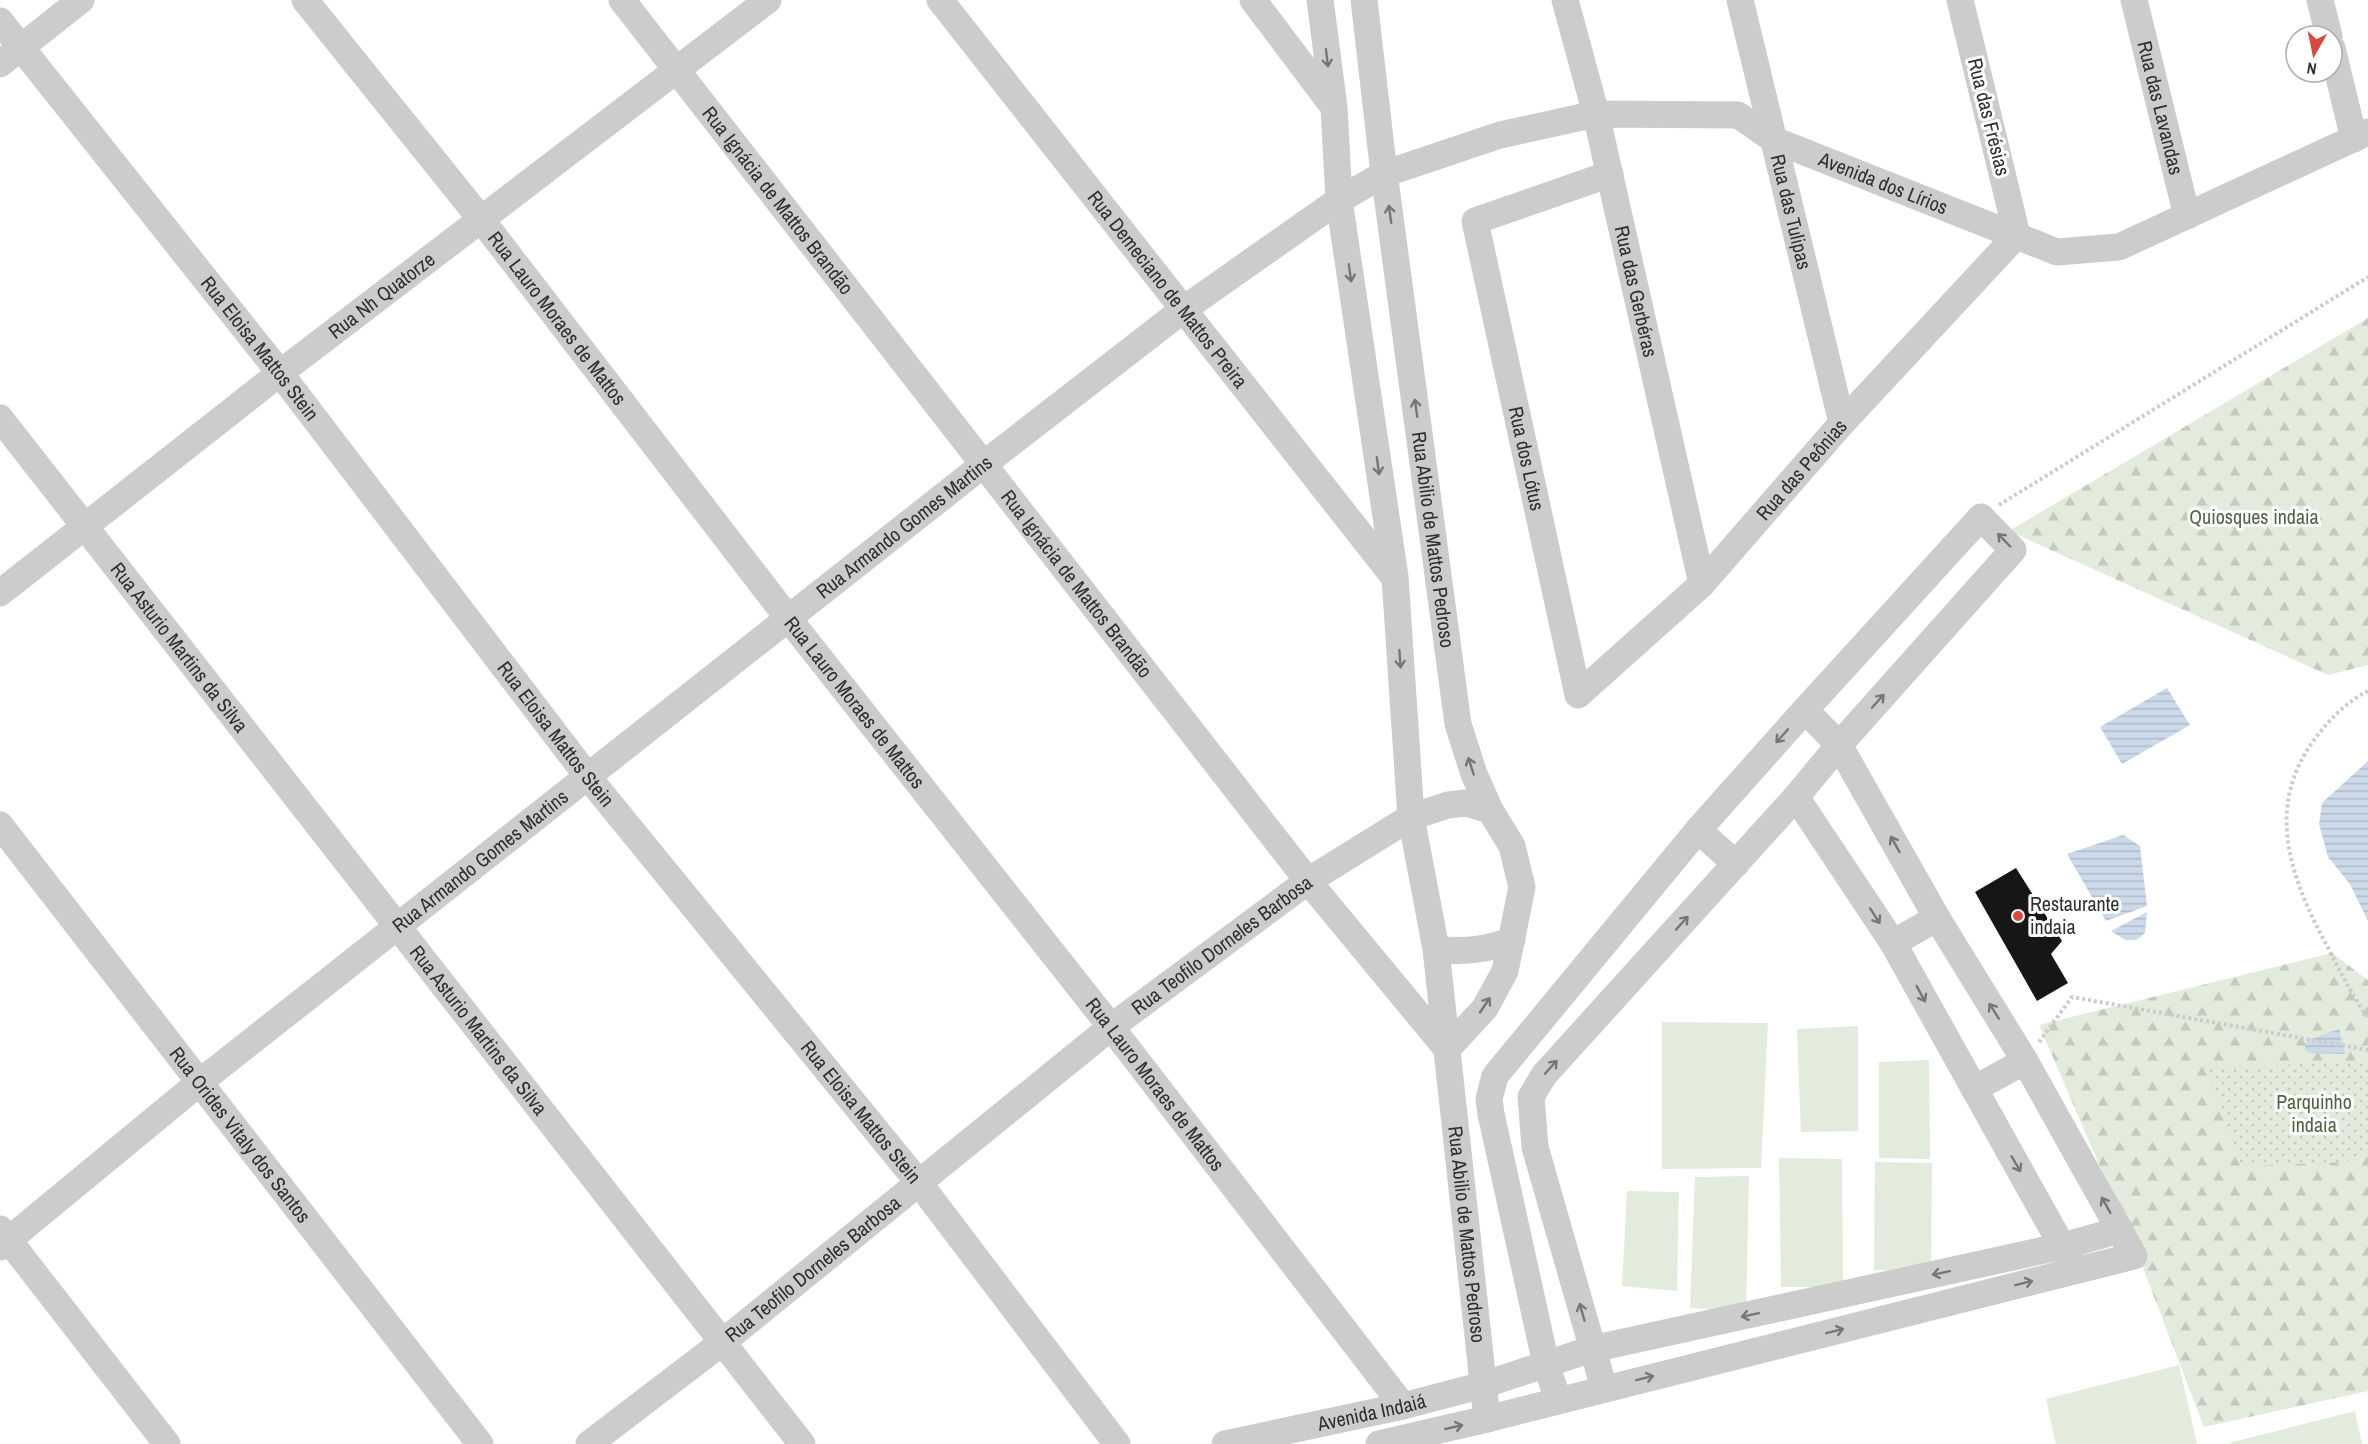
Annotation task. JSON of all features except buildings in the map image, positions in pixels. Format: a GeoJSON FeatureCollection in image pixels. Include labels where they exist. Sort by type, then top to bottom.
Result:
{"type":"FeatureCollection","features":[{"type":"Feature","properties":{"kind":"street"},"geometry":{"type":"LineString","coordinates":[[0,64],[81,0]]}},
{"type":"Feature","properties":{"kind":"street","name":"Rua Lauro Moraes de Mattos"},"geometry":{"type":"LineString","coordinates":[[305,0],[480,218],[788,618],[1111,1026],[1403,1406]]}},
{"type":"Feature","properties":{"kind":"street","name":"Rua Ignácia de Mattos Brandão"},"geometry":{"type":"LineString","coordinates":[[622,0],[1308,881],[1447,1049]]}},
{"type":"Feature","properties":{"kind":"street","name":"Rua Nh Quatorze"},"geometry":{"type":"LineString","coordinates":[[0,593],[480,218],[768,0]]}},
{"type":"Feature","properties":{"kind":"street","name":"Rua Demeciano de Mattos Preira"},"geometry":{"type":"LineString","coordinates":[[940,0],[1395,577]]}},
{"type":"Feature","properties":{"kind":"street"},"geometry":{"type":"LineString","coordinates":[[1253,0],[1334,107]]}},
{"type":"Feature","properties":{"kind":"street","name":"Rua Abilio de Mattos Pedroso"},"geometry":{"type":"LineString","coordinates":[[1320,0],[1334,107],[1340,200],[1395,577],[1411,817],[1436,949],[1487,1419]]}},
{"type":"Feature","properties":{"kind":"street","name":"Rua Abilio de Mattos Pedroso"},"geometry":{"type":"LineString","coordinates":[[1364,0],[1384,170],[1458,724],[1474,774],[1490,810],[1512,846],[1522,887],[1505,971],[1485,1008],[1447,1049]]}},
{"type":"Feature","properties":{"kind":"street","name":"Rua das Gerbéras"},"geometry":{"type":"LineString","coordinates":[[1565,0],[1595,108],[1702,584]]}},
{"type":"Feature","properties":{"kind":"street","name":"Rua das Tulipas"},"geometry":{"type":"LineString","coordinates":[[1740,0],[1842,423]]}},
{"type":"Feature","properties":{"kind":"street","name":"Rua das Frésias"},"geometry":{"type":"LineString","coordinates":[[1960,0],[2017,235]]}},
{"type":"Feature","properties":{"kind":"street","name":"Rua das Lavandas"},"geometry":{"type":"LineString","coordinates":[[2134,0],[2187,216]]}},
{"type":"Feature","properties":{"kind":"street"},"geometry":{"type":"LineString","coordinates":[[2320,0],[2326,24]]}},
{"type":"Feature","properties":{"kind":"street","name":"Rua Eloisa Mattos Stein"},"geometry":{"type":"LineString","coordinates":[[0,21],[280,373],[588,777],[919,1183],[1117,1444]]}},
{"type":"Feature","properties":{"kind":"street"},"geometry":{"type":"LineString","coordinates":[[2344,84],[2361,136]]}},
{"type":"Feature","properties":{"kind":"street","name":"Avenida dos Lírios"},"geometry":{"type":"LineString","coordinates":[[1340,200],[1384,170],[1595,108],[1738,115],[1774,140],[2058,252],[2119,247],[2361,136]]}},
{"type":"Feature","properties":{"kind":"street","name":"Rua dos Lótus"},"geometry":{"type":"LineString","coordinates":[[1578,695],[1475,221],[1610,174]]}},
{"type":"Feature","properties":{"kind":"street","name":"Rua Armando Gomes Martins"},"geometry":{"type":"LineString","coordinates":[[3,1239],[984,464],[1184,309],[1340,200]]}},
{"type":"Feature","properties":{"kind":"street","name":"Rua das Peônias"},"geometry":{"type":"LineString","coordinates":[[1578,695],[1702,584],[1842,423],[2017,235]]}},
{"type":"Feature","properties":{"kind":"street","name":"Rua Asturio Martins da Silva"},"geometry":{"type":"LineString","coordinates":[[0,418],[724,1341],[802,1444]]}},
{"type":"Feature","properties":{"kind":"street"},"geometry":{"type":"LineString","coordinates":[[1558,1400],[1546,1364],[1491,1114],[1489,1099],[1495,1076],[1698,830],[1981,517],[2013,549],[1839,745],[1797,797],[1544,1075],[1531,1097],[1536,1147],[1604,1388]]}},
{"type":"Feature","properties":{"kind":"street"},"geometry":{"type":"LineString","coordinates":[[1805,710],[1839,745],[1937,918],[2025,1061],[2120,1230]]}},
{"type":"Feature","properties":{"kind":"street"},"geometry":{"type":"LineString","coordinates":[[1797,797],[1893,943],[2076,1270]]}},
{"type":"Feature","properties":{"kind":"street","name":"Rua Teofilo Dorneles Barbosa"},"geometry":{"type":"LineString","coordinates":[[589,1444],[724,1341],[1111,1026],[1308,881],[1411,817],[1448,805],[1466,803],[1490,810]]}},
{"type":"Feature","properties":{"kind":"street","name":"Rua Orides Vitaly dos Santos"},"geometry":{"type":"LineString","coordinates":[[0,825],[480,1444]]}},
{"type":"Feature","properties":{"kind":"street"},"geometry":{"type":"LineString","coordinates":[[1698,830],[1736,864]]}},
{"type":"Feature","properties":{"kind":"street"},"geometry":{"type":"LineString","coordinates":[[1893,943],[1937,918]]}},
{"type":"Feature","properties":{"kind":"street"},"geometry":{"type":"LineString","coordinates":[[1436,949],[1457,952],[1492,948],[1512,940]]}},
{"type":"Feature","properties":{"kind":"street"},"geometry":{"type":"LineString","coordinates":[[1974,1089],[2025,1061]]}},
{"type":"Feature","properties":{"kind":"street"},"geometry":{"type":"LineString","coordinates":[[1491,1114],[1531,1097]]}},
{"type":"Feature","properties":{"kind":"street","name":"Avenida Indaiá"},"geometry":{"type":"LineString","coordinates":[[1225,1444],[1403,1406],[1483,1386],[1592,1349],[2062,1246],[2120,1230],[2134,1256],[1604,1388],[1417,1440],[1379,1444]]}},
{"type":"Feature","properties":{"kind":"street"},"geometry":{"type":"LineString","coordinates":[[3,1239],[167,1444]]}},
{"type":"Feature","properties":{"kind":"path"},"geometry":{"type":"LineString","coordinates":[[1981,517],[2368,277]]}},
{"type":"Feature","properties":{"kind":"path"},"geometry":{"type":"LineString","coordinates":[[2368,691],[2350,700],[2320,731],[2303,755],[2292,781],[2285,817],[2287,843],[2295,876],[2309,913],[2353,995],[2368,1018]]}},
{"type":"Feature","properties":{"kind":"path"},"geometry":{"type":"LineString","coordinates":[[2025,1061],[2072,998],[2368,1050]]}},
{"type":"Feature","properties":{"kind":"green space","name":"Quiosques indaia"},"geometry":{"type":"Polygon","coordinates":[[[2368,318],[2368,665],[2328,675],[2009,531],[2368,318]]]}},
{"type":"Feature","properties":{"kind":"green space"},"geometry":{"type":"Polygon","coordinates":[[[2332,953],[2368,980],[2368,1391],[2204,1427],[2138,1255],[2039,1025],[2332,953]]]}},
{"type":"Feature","properties":{"kind":"green space"},"geometry":{"type":"Polygon","coordinates":[[[1662,1022],[1768,1023],[1761,1168],[1662,1169],[1662,1022]]]}},
{"type":"Feature","properties":{"kind":"green space"},"geometry":{"type":"Polygon","coordinates":[[[1858,1026],[1858,1131],[1801,1132],[1797,1029],[1858,1026]]]}},
{"type":"Feature","properties":{"kind":"green space"},"geometry":{"type":"Polygon","coordinates":[[[1929,1060],[1930,1159],[1879,1158],[1879,1062],[1929,1060]]]}},
{"type":"Feature","properties":{"kind":"green space","name":"Parquinho indaia"},"geometry":{"type":"Polygon","coordinates":[[[2368,1062],[2368,1148],[2347,1162],[2242,1166],[2207,1070],[2368,1062]]]}},
{"type":"Feature","properties":{"kind":"green space"},"geometry":{"type":"Polygon","coordinates":[[[1779,1158],[1842,1159],[1843,1287],[1781,1287],[1779,1158]]]}},
{"type":"Feature","properties":{"kind":"green space"},"geometry":{"type":"Polygon","coordinates":[[[1875,1162],[1932,1163],[1931,1271],[1874,1270],[1875,1162]]]}},
{"type":"Feature","properties":{"kind":"green space"},"geometry":{"type":"Polygon","coordinates":[[[1749,1176],[1746,1311],[1690,1308],[1695,1177],[1749,1176]]]}},
{"type":"Feature","properties":{"kind":"green space"},"geometry":{"type":"Polygon","coordinates":[[[1627,1191],[1679,1192],[1677,1291],[1622,1286],[1627,1191]]]}},
{"type":"Feature","properties":{"kind":"green space"},"geometry":{"type":"Polygon","coordinates":[[[2179,1365],[2197,1444],[2056,1444],[2046,1399],[2179,1365]]]}},
{"type":"Feature","properties":{"kind":"green space"},"geometry":{"type":"Polygon","coordinates":[[[2355,1411],[2362,1444],[2229,1443],[2355,1411]]]}},
{"type":"Feature","properties":{"kind":"water"},"geometry":{"type":"Polygon","coordinates":[[[2167,688],[2190,725],[2122,764],[2100,727],[2167,688]]]}},
{"type":"Feature","properties":{"kind":"water"},"geometry":{"type":"Polygon","coordinates":[[[2368,761],[2368,921],[2350,884],[2328,857],[2319,824],[2322,803],[2368,761]]]}},
{"type":"Feature","properties":{"kind":"water"},"geometry":{"type":"Polygon","coordinates":[[[2123,835],[2140,846],[2147,906],[2106,921],[2067,854],[2123,835]]]}},
{"type":"Feature","properties":{"kind":"water"},"geometry":{"type":"Polygon","coordinates":[[[2147,912],[2145,933],[2136,940],[2125,940],[2111,931],[2147,912]]]}},
{"type":"Feature","properties":{"kind":"water"},"geometry":{"type":"Polygon","coordinates":[[[2339,1029],[2345,1054],[2310,1053],[2305,1050],[2305,1044],[2309,1040],[2339,1029]]]}},
{"type":"Feature","properties":{"kind":"place","name":"Restaurante indaia"},"geometry":{"type":"Point","coordinates":[2018,916]}}]}
